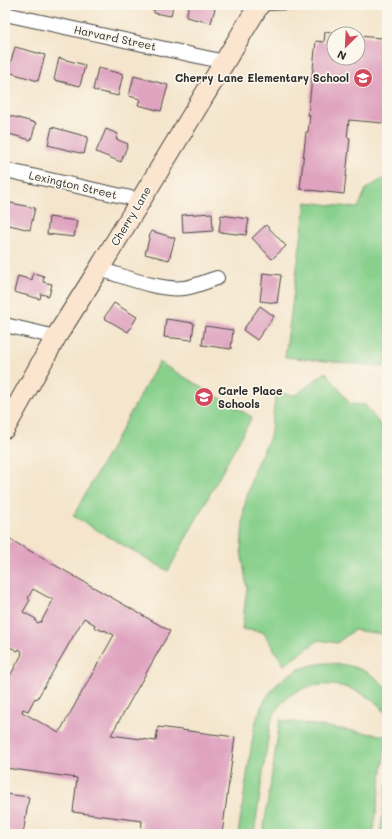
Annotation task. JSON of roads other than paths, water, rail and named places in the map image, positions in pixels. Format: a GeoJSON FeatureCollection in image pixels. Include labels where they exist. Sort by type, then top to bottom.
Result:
{"type":"FeatureCollection","features":[{"type":"Feature","properties":{"kind":"street","name":"Cherry Lane"},"geometry":{"type":"LineString","coordinates":[[5,428],[56,337],[259,6]]}},
{"type":"Feature","properties":{"kind":"street","name":"Harvard Street"},"geometry":{"type":"LineString","coordinates":[[5,14],[225,62]]}},
{"type":"Feature","properties":{"kind":"street","name":"Lexington Street"},"geometry":{"type":"LineString","coordinates":[[5,170],[140,200]]}},
{"type":"Feature","properties":{"kind":"street"},"geometry":{"type":"LineString","coordinates":[[99,269],[150,284],[172,288],[186,288],[217,278]]}},
{"type":"Feature","properties":{"kind":"street"},"geometry":{"type":"LineString","coordinates":[[5,325],[56,337]]}},
{"type":"Feature","properties":{"kind":"lane"},"geometry":{"type":"LineString","coordinates":[[259,6],[302,5]]}},
{"type":"Feature","properties":{"kind":"place","name":"Cherry Lane Elementary School"},"geometry":{"type":"Point","coordinates":[363,78]}},
{"type":"Feature","properties":{"kind":"place","name":"Carle Place Schools"},"geometry":{"type":"Point","coordinates":[204,397]}}]}
